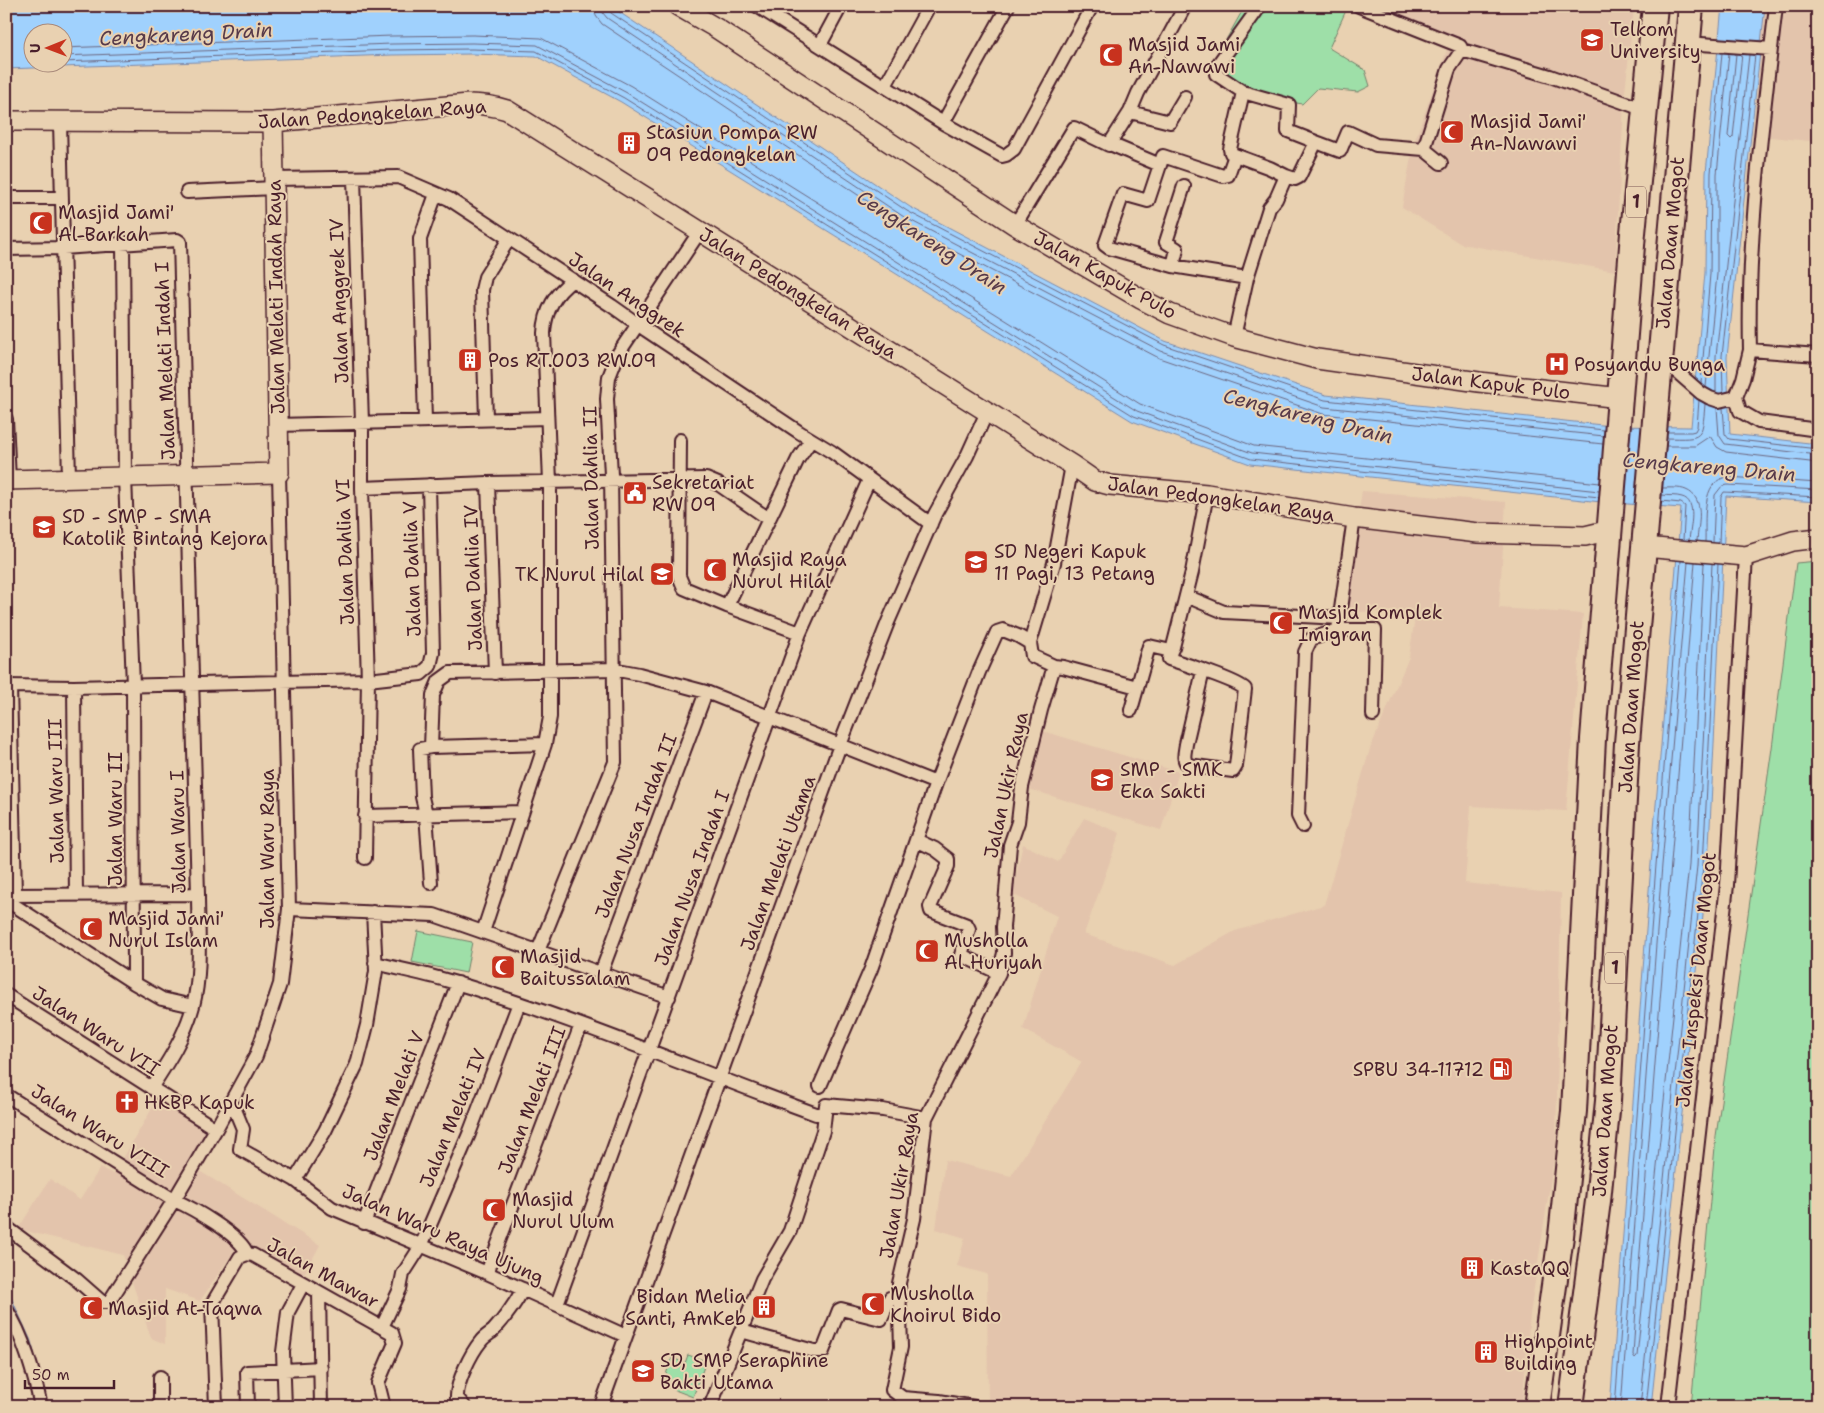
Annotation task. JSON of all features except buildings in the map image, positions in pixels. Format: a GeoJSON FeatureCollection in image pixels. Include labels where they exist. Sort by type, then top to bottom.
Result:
{"type":"FeatureCollection","features":[{"type":"Feature","properties":{"kind":"highway","name":"Jalan Daan Mogot"},"geometry":{"type":"LineString","coordinates":[[1537,1407],[1561,1236],[1572,1138],[1593,739],[1620,398],[1655,6]]}},
{"type":"Feature","properties":{"kind":"highway","name":"Jalan Daan Mogot"},"geometry":{"type":"LineString","coordinates":[[1571,1407],[1598,1201],[1608,1101],[1627,743],[1661,358],[1697,44],[1691,6]]}},
{"type":"Feature","properties":{"kind":"main road","name":"Jalan Kapuk Pulo"},"geometry":{"type":"LineString","coordinates":[[678,6],[1015,224],[1156,307],[1199,325],[1234,337],[1339,363],[1620,398]]}},
{"type":"Feature","properties":{"kind":"main road","name":"Jalan Pedongkelan Raya"},"geometry":{"type":"LineString","coordinates":[[6,121],[273,122],[470,104],[496,106],[507,110],[1095,481],[1110,485],[1207,494],[1354,518],[1478,533],[1585,536],[1610,534]]}},
{"type":"Feature","properties":{"kind":"main road","name":"Jalan Melati Indah Raya"},"geometry":{"type":"LineString","coordinates":[[273,122],[279,472]]}},
{"type":"Feature","properties":{"kind":"main road"},"geometry":{"type":"LineString","coordinates":[[8,480],[279,472]]}},
{"type":"Feature","properties":{"kind":"main road"},"geometry":{"type":"LineString","coordinates":[[1645,538],[1668,548],[1739,555],[1793,541],[1818,538]]}},
{"type":"Feature","properties":{"kind":"street"},"geometry":{"type":"LineString","coordinates":[[757,6],[943,124],[998,155],[1010,153],[1092,6]]}},
{"type":"Feature","properties":{"kind":"street"},"geometry":{"type":"LineString","coordinates":[[820,45],[841,6]]}},
{"type":"Feature","properties":{"kind":"street"},"geometry":{"type":"LineString","coordinates":[[885,86],[929,6]]}},
{"type":"Feature","properties":{"kind":"street"},"geometry":{"type":"LineString","coordinates":[[943,124],[1008,6]]}},
{"type":"Feature","properties":{"kind":"street"},"geometry":{"type":"LineString","coordinates":[[1110,144],[1130,112],[1138,93],[1185,6]]}},
{"type":"Feature","properties":{"kind":"street"},"geometry":{"type":"LineString","coordinates":[[1260,6],[1219,63],[1216,74],[1243,92],[1289,105],[1288,131],[1340,151],[1348,132],[1376,145],[1424,149],[1441,163]]}},
{"type":"Feature","properties":{"kind":"street"},"geometry":{"type":"LineString","coordinates":[[1359,6],[1460,46],[1462,50],[1550,76],[1645,109]]}},
{"type":"Feature","properties":{"kind":"street"},"geometry":{"type":"LineString","coordinates":[[1733,398],[1743,379],[1750,350],[1749,306],[1759,156],[1768,49],[1776,6]]}},
{"type":"Feature","properties":{"kind":"street"},"geometry":{"type":"LineString","coordinates":[[1697,44],[1768,49]]}},
{"type":"Feature","properties":{"kind":"street"},"geometry":{"type":"LineString","coordinates":[[1424,149],[1449,69],[1462,50]]}},
{"type":"Feature","properties":{"kind":"street"},"geometry":{"type":"LineString","coordinates":[[1243,92],[1230,149],[1231,153],[1286,176],[1298,179],[1316,142]]}},
{"type":"Feature","properties":{"kind":"street"},"geometry":{"type":"LineString","coordinates":[[1130,112],[1170,122],[1185,97]]}},
{"type":"Feature","properties":{"kind":"street"},"geometry":{"type":"LineString","coordinates":[[60,122],[69,478]]}},
{"type":"Feature","properties":{"kind":"street"},"geometry":{"type":"LineString","coordinates":[[1015,224],[1074,128],[1109,145],[1160,165]]}},
{"type":"Feature","properties":{"kind":"street"},"geometry":{"type":"LineString","coordinates":[[1235,155],[1228,175],[1225,176],[1164,156],[1148,201],[1123,194],[1105,245],[1126,254],[1173,266],[1246,278]]}},
{"type":"Feature","properties":{"kind":"street"},"geometry":{"type":"LineString","coordinates":[[1234,337],[1246,278],[1269,208],[1286,176]]}},
{"type":"Feature","properties":{"kind":"street","name":"Jalan Anggrek"},"geometry":{"type":"LineString","coordinates":[[187,192],[274,183],[398,177],[448,199],[573,280],[811,440],[832,452],[931,524]]}},
{"type":"Feature","properties":{"kind":"street","name":"Jalan Anggrek IV"},"geometry":{"type":"LineString","coordinates":[[354,178],[362,422]]}},
{"type":"Feature","properties":{"kind":"street"},"geometry":{"type":"LineString","coordinates":[[1173,266],[1178,249],[1166,242],[1184,186]]}},
{"type":"Feature","properties":{"kind":"street"},"geometry":{"type":"LineString","coordinates":[[426,421],[420,239],[436,194]]}},
{"type":"Feature","properties":{"kind":"street"},"geometry":{"type":"LineString","coordinates":[[6,198],[62,198]]}},
{"type":"Feature","properties":{"kind":"street","name":"Jalan Dahlia II"},"geometry":{"type":"LineString","coordinates":[[538,950],[615,762],[608,377],[618,354],[700,231]]}},
{"type":"Feature","properties":{"kind":"street"},"geometry":{"type":"LineString","coordinates":[[486,419],[482,290],[485,277],[509,239]]}},
{"type":"Feature","properties":{"kind":"street","name":"Jalan Melati Indah I"},"geometry":{"type":"LineString","coordinates":[[6,249],[63,248],[177,240],[180,242],[187,475]]}},
{"type":"Feature","properties":{"kind":"street","name":"Jalan Waru II"},"geometry":{"type":"LineString","coordinates":[[123,243],[125,477],[133,685],[134,982]]}},
{"type":"Feature","properties":{"kind":"street"},"geometry":{"type":"LineString","coordinates":[[483,932],[545,744],[550,717],[550,482],[546,418],[544,320],[554,299],[573,280]]}},
{"type":"Feature","properties":{"kind":"street"},"geometry":{"type":"LineString","coordinates":[[1750,350],[1818,355]]}},
{"type":"Feature","properties":{"kind":"street"},"geometry":{"type":"LineString","coordinates":[[1661,358],[1701,393],[1719,400],[1733,398]]}},
{"type":"Feature","properties":{"kind":"street"},"geometry":{"type":"LineString","coordinates":[[1733,398],[1740,411],[1759,422],[1818,430]]}},
{"type":"Feature","properties":{"kind":"street","name":"Jalan Melati Utama"},"geometry":{"type":"LineString","coordinates":[[603,1407],[602,1403],[840,745],[888,622],[931,524],[967,456],[987,412]]}},
{"type":"Feature","properties":{"kind":"street"},"geometry":{"type":"LineString","coordinates":[[278,425],[546,418]]}},
{"type":"Feature","properties":{"kind":"street"},"geometry":{"type":"LineString","coordinates":[[6,419],[8,480]]}},
{"type":"Feature","properties":{"kind":"street","name":"Jalan Dahlia VI"},"geometry":{"type":"LineString","coordinates":[[362,422],[362,488],[368,680],[365,858]]}},
{"type":"Feature","properties":{"kind":"street"},"geometry":{"type":"LineString","coordinates":[[680,440],[680,576],[684,588],[800,633]]}},
{"type":"Feature","properties":{"kind":"street"},"geometry":{"type":"LineString","coordinates":[[727,606],[798,459],[811,440]]}},
{"type":"Feature","properties":{"kind":"street"},"geometry":{"type":"LineString","coordinates":[[1072,465],[1054,563],[1030,643],[1032,656],[1054,666],[1137,687]]}},
{"type":"Feature","properties":{"kind":"street","name":"Jalan Waru Raya"},"geometry":{"type":"LineString","coordinates":[[6,1228],[77,1280],[102,1302],[107,1303],[111,1300],[174,1200],[256,1056],[280,984],[289,909],[279,472]]}},
{"type":"Feature","properties":{"kind":"street","name":"Jalan Waru I"},"geometry":{"type":"LineString","coordinates":[[152,1088],[175,1051],[193,1006],[197,987],[198,894],[187,475]]}},
{"type":"Feature","properties":{"kind":"street"},"geometry":{"type":"LineString","coordinates":[[362,488],[488,483],[706,479],[712,481],[769,519]]}},
{"type":"Feature","properties":{"kind":"street","name":"Jalan Nusa Indah I"},"geometry":{"type":"LineString","coordinates":[[558,1304],[800,633],[870,480]]}},
{"type":"Feature","properties":{"kind":"street","name":"Jalan Dahlia IV"},"geometry":{"type":"LineString","coordinates":[[488,483],[495,673]]}},
{"type":"Feature","properties":{"kind":"street","name":"Jalan Dahlia V"},"geometry":{"type":"LineString","coordinates":[[368,680],[422,674],[430,666],[434,653],[429,485]]}},
{"type":"Feature","properties":{"kind":"street"},"geometry":{"type":"LineString","coordinates":[[1203,671],[1186,744],[1185,762],[1188,765],[1233,770],[1236,766],[1244,689],[1240,685],[1203,671],[1169,659],[1186,596],[1207,494]]}},
{"type":"Feature","properties":{"kind":"street"},"geometry":{"type":"LineString","coordinates":[[1339,624],[1354,518]]}},
{"type":"Feature","properties":{"kind":"street","name":"Jalan Inspeksi Daan Mogot"},"geometry":{"type":"LineString","coordinates":[[1668,1407],[1727,885],[1739,555]]}},
{"type":"Feature","properties":{"kind":"street"},"geometry":{"type":"LineString","coordinates":[[1186,596],[1224,612],[1339,624],[1375,630],[1373,715]]}},
{"type":"Feature","properties":{"kind":"street"},"geometry":{"type":"LineString","coordinates":[[1303,826],[1298,816],[1305,652],[1311,639],[1339,624]]}},
{"type":"Feature","properties":{"kind":"street"},"geometry":{"type":"LineString","coordinates":[[820,1086],[871,969],[936,783],[979,672],[997,632],[1003,630],[1030,643]]}},
{"type":"Feature","properties":{"kind":"street"},"geometry":{"type":"LineString","coordinates":[[1131,710],[1149,646],[1171,651]]}},
{"type":"Feature","properties":{"kind":"street","name":"Jalan Ukir Raya"},"geometry":{"type":"LineString","coordinates":[[903,1402],[892,1390],[901,1347],[899,1283],[914,1219],[926,1118],[999,972],[1004,953],[1003,927],[1010,845],[1018,822],[1022,787],[1054,666]]}},
{"type":"Feature","properties":{"kind":"street"},"geometry":{"type":"LineString","coordinates":[[431,746],[433,695],[439,681],[450,673],[613,669],[706,692],[936,783]]}},
{"type":"Feature","properties":{"kind":"street"},"geometry":{"type":"LineString","coordinates":[[9,896],[8,686],[74,687],[368,680]]}},
{"type":"Feature","properties":{"kind":"street","name":"Jalan Waru III"},"geometry":{"type":"LineString","coordinates":[[74,687],[76,894]]}},
{"type":"Feature","properties":{"kind":"street","name":"Jalan Nusa Indah II"},"geometry":{"type":"LineString","coordinates":[[601,973],[706,692]]}},
{"type":"Feature","properties":{"kind":"street"},"geometry":{"type":"LineString","coordinates":[[431,883],[426,814],[422,797],[420,749],[431,746],[545,744]]}},
{"type":"Feature","properties":{"kind":"street"},"geometry":{"type":"LineString","coordinates":[[365,816],[522,812]]}},
{"type":"Feature","properties":{"kind":"street"},"geometry":{"type":"LineString","coordinates":[[916,840],[948,858],[948,866],[930,910],[967,925],[968,929],[961,955],[999,972]]}},
{"type":"Feature","properties":{"kind":"street"},"geometry":{"type":"LineString","coordinates":[[9,896],[198,894]]}},
{"type":"Feature","properties":{"kind":"street"},"geometry":{"type":"LineString","coordinates":[[9,896],[134,982],[162,999],[193,1006]]}},
{"type":"Feature","properties":{"kind":"street"},"geometry":{"type":"LineString","coordinates":[[289,909],[434,915],[669,997]]}},
{"type":"Feature","properties":{"kind":"street"},"geometry":{"type":"LineString","coordinates":[[295,1180],[325,1131],[358,1064],[367,1026],[376,971],[373,912]]}},
{"type":"Feature","properties":{"kind":"street"},"geometry":{"type":"LineString","coordinates":[[375,963],[458,983],[519,1003],[816,1114],[825,1113]]}},
{"type":"Feature","properties":{"kind":"street","name":"Jalan Melati V"},"geometry":{"type":"LineString","coordinates":[[364,1223],[458,983]]}},
{"type":"Feature","properties":{"kind":"street","name":"Jalan Waru VII"},"geometry":{"type":"LineString","coordinates":[[6,995],[216,1129]]}},
{"type":"Feature","properties":{"kind":"street","name":"Jalan Melati IV"},"geometry":{"type":"LineString","coordinates":[[421,1246],[469,1134],[519,1003]]}},
{"type":"Feature","properties":{"kind":"street","name":"Jalan Melati III"},"geometry":{"type":"LineString","coordinates":[[487,1273],[581,1025]]}},
{"type":"Feature","properties":{"kind":"street","name":"Jalan Waru VIII"},"geometry":{"type":"LineString","coordinates":[[6,1095],[174,1200]]}},
{"type":"Feature","properties":{"kind":"street"},"geometry":{"type":"LineString","coordinates":[[710,1407],[762,1279],[790,1231],[823,1131],[826,1105],[883,1110],[926,1118]]}},
{"type":"Feature","properties":{"kind":"street","name":"Jalan Waru Raya Ujung"},"geometry":{"type":"LineString","coordinates":[[229,1106],[236,1112],[243,1129],[240,1149],[295,1180],[332,1208],[487,1273],[626,1336]]}},
{"type":"Feature","properties":{"kind":"street","name":"Jalan Mawar"},"geometry":{"type":"LineString","coordinates":[[174,1200],[196,1210],[231,1235],[245,1249],[247,1254],[253,1255],[382,1327],[400,1289],[403,1274],[421,1246]]}},
{"type":"Feature","properties":{"kind":"street"},"geometry":{"type":"LineString","coordinates":[[216,1407],[212,1304],[240,1257],[247,1254]]}},
{"type":"Feature","properties":{"kind":"street"},"geometry":{"type":"LineString","coordinates":[[285,1407],[284,1352],[288,1312],[303,1284]]}},
{"type":"Feature","properties":{"kind":"street"},"geometry":{"type":"LineString","coordinates":[[464,1406],[457,1398],[461,1376],[481,1340],[493,1331],[523,1289]]}},
{"type":"Feature","properties":{"kind":"street"},"geometry":{"type":"LineString","coordinates":[[319,1292],[321,1407]]}},
{"type":"Feature","properties":{"kind":"street"},"geometry":{"type":"LineString","coordinates":[[741,1332],[814,1351],[823,1351],[839,1310],[881,1319],[890,1298],[900,1297]]}},
{"type":"Feature","properties":{"kind":"street"},"geometry":{"type":"LineString","coordinates":[[9,1317],[23,1344],[40,1407]]}},
{"type":"Feature","properties":{"kind":"street"},"geometry":{"type":"LineString","coordinates":[[382,1327],[392,1333],[395,1343],[378,1384],[384,1407]]}},
{"type":"Feature","properties":{"kind":"street"},"geometry":{"type":"LineString","coordinates":[[248,1407],[247,1372],[320,1368]]}},
{"type":"Feature","properties":{"kind":"street"},"geometry":{"type":"LineString","coordinates":[[160,1377],[160,1407]]}},
{"type":"Feature","properties":{"kind":"street"},"geometry":{"type":"LineString","coordinates":[[903,1402],[939,1401],[974,1407]]}},
{"type":"Feature","properties":{"kind":"shaded area"},"geometry":{"type":"Polygon","coordinates":[[[1356,6],[1634,6],[1624,102],[1615,271],[1461,244],[1402,207],[1413,146],[1448,47],[1356,6]]]}},
{"type":"Feature","properties":{"kind":"shaded area"},"geometry":{"type":"Polygon","coordinates":[[[1765,6],[1818,6],[1818,142],[1753,135],[1765,6]]]}},
{"type":"Feature","properties":{"kind":"shaded area"},"geometry":{"type":"Polygon","coordinates":[[[1362,491],[1506,502],[1499,608],[1583,614],[1566,811],[1471,806],[1465,883],[1561,893],[1556,1146],[1530,1314],[1522,1407],[988,1407],[987,1274],[957,1266],[965,1238],[936,1229],[945,1160],[1011,1176],[1082,1062],[1023,1029],[1057,916],[1012,894],[1023,844],[1058,862],[1084,818],[1120,833],[1084,934],[1175,965],[1235,931],[1324,905],[1370,749],[1409,657],[1416,611],[1343,612],[1362,491]]]}},
{"type":"Feature","properties":{"kind":"shaded area","name":"SMP - SMK Eka Sakti"},"geometry":{"type":"Polygon","coordinates":[[[1043,731],[1179,772],[1161,830],[1026,788],[1043,731]]]}},
{"type":"Feature","properties":{"kind":"shaded area"},"geometry":{"type":"Polygon","coordinates":[[[158,1098],[210,1130],[188,1164],[320,1245],[302,1278],[238,1245],[200,1301],[165,1289],[165,1344],[151,1338],[123,1255],[18,1229],[50,1179],[80,1200],[100,1168],[114,1174],[158,1098]]]}},
{"type":"Feature","properties":{"kind":"green space"},"geometry":{"type":"Polygon","coordinates":[[[1245,6],[1348,6],[1329,48],[1365,70],[1370,86],[1358,92],[1318,88],[1302,104],[1256,92],[1212,72],[1227,38],[1245,6]]]}},
{"type":"Feature","properties":{"kind":"green space"},"geometry":{"type":"Polygon","coordinates":[[[1818,561],[1818,1407],[1691,1407],[1716,1136],[1772,748],[1796,563],[1818,561]]]}},
{"type":"Feature","properties":{"kind":"green space"},"geometry":{"type":"Polygon","coordinates":[[[418,931],[472,942],[466,973],[412,962],[418,931]]]}},
{"type":"Feature","properties":{"kind":"green space"},"geometry":{"type":"Polygon","coordinates":[[[688,1355],[706,1361],[693,1397],[662,1385],[672,1358],[685,1363],[688,1355]]]}},
{"type":"Feature","properties":{"kind":"water","name":"Cengkareng Drain"},"geometry":{"type":"Polygon","coordinates":[[[6,6],[610,6],[910,207],[1165,341],[1326,395],[1611,426],[1691,427],[1705,273],[1706,173],[1722,6],[1765,6],[1727,357],[1730,434],[1818,444],[1818,502],[1726,496],[1708,867],[1651,1407],[1610,1407],[1651,864],[1681,508],[1601,502],[1250,464],[1132,421],[621,102],[536,56],[472,54],[392,55],[72,67],[72,22],[22,22],[22,68],[6,69],[6,6]]]}},
{"type":"Feature","properties":{"kind":"waterway"},"geometry":{"type":"LineString","coordinates":[[6,1290],[29,1340],[33,1354]]}},
{"type":"Feature","properties":{"kind":"place","name":"Telkom University"},"geometry":{"type":"Point","coordinates":[1592,40]}},
{"type":"Feature","properties":{"kind":"place","name":"Masjid Jami An-Nawawi"},"geometry":{"type":"Point","coordinates":[1111,55]}},
{"type":"Feature","properties":{"kind":"place","name":"Masjid Jami' An-Nawawi"},"geometry":{"type":"Point","coordinates":[1452,132]}},
{"type":"Feature","properties":{"kind":"place","name":"Stasiun Pompa RW 09 Pedongkelan"},"geometry":{"type":"Point","coordinates":[629,143]}},
{"type":"Feature","properties":{"kind":"place","name":"Masjid Jami' Al-Barkah"},"geometry":{"type":"Point","coordinates":[41,223]}},
{"type":"Feature","properties":{"kind":"place","name":"Pos RT.003 RW.09"},"geometry":{"type":"Point","coordinates":[470,360]}},
{"type":"Feature","properties":{"kind":"place","name":"Posyandu Bunga"},"geometry":{"type":"Point","coordinates":[1557,364]}},
{"type":"Feature","properties":{"kind":"place","name":"Sekretariat RW 09"},"geometry":{"type":"Point","coordinates":[635,493]}},
{"type":"Feature","properties":{"kind":"place","name":"SD - SMP - SMA Katolik Bintang Kejora"},"geometry":{"type":"Point","coordinates":[44,527]}},
{"type":"Feature","properties":{"kind":"place","name":"SD Negeri Kapuk 11 Pagi, 13 Petang"},"geometry":{"type":"Point","coordinates":[976,562]}},
{"type":"Feature","properties":{"kind":"place","name":"Masjid Raya Nurul Hilal"},"geometry":{"type":"Point","coordinates":[715,570]}},
{"type":"Feature","properties":{"kind":"place","name":"TK Nurul Hilal"},"geometry":{"type":"Point","coordinates":[662,574]}},
{"type":"Feature","properties":{"kind":"place","name":"Masjid Komplek Imigran"},"geometry":{"type":"Point","coordinates":[1281,623]}},
{"type":"Feature","properties":{"kind":"place","name":"SMP - SMK Eka Sakti"},"geometry":{"type":"Point","coordinates":[1102,780]}},
{"type":"Feature","properties":{"kind":"place","name":"Masjid Jami' Nurul Islam"},"geometry":{"type":"Point","coordinates":[91,929]}},
{"type":"Feature","properties":{"kind":"place","name":"Musholla Al Huriyah"},"geometry":{"type":"Point","coordinates":[927,951]}},
{"type":"Feature","properties":{"kind":"place","name":"Masjid Baitussalam"},"geometry":{"type":"Point","coordinates":[503,967]}},
{"type":"Feature","properties":{"kind":"place","name":"SPBU 34-11712"},"geometry":{"type":"Point","coordinates":[1501,1069]}},
{"type":"Feature","properties":{"kind":"place","name":"HKBP Kapuk"},"geometry":{"type":"Point","coordinates":[127,1102]}},
{"type":"Feature","properties":{"kind":"place","name":"Masjid Nurul Ulum"},"geometry":{"type":"Point","coordinates":[494,1210]}},
{"type":"Feature","properties":{"kind":"place","name":"KastaQQ"},"geometry":{"type":"Point","coordinates":[1472,1268]}},
{"type":"Feature","properties":{"kind":"place","name":"Musholla Khoirul Bido"},"geometry":{"type":"Point","coordinates":[873,1304]}},
{"type":"Feature","properties":{"kind":"place","name":"Bidan Melia Santi, AmKeb"},"geometry":{"type":"Point","coordinates":[764,1307]}},
{"type":"Feature","properties":{"kind":"place","name":"Masjid At-Taqwa"},"geometry":{"type":"Point","coordinates":[91,1308]}},
{"type":"Feature","properties":{"kind":"place","name":"Highpoint Building"},"geometry":{"type":"Point","coordinates":[1486,1352]}},
{"type":"Feature","properties":{"kind":"place","name":"SD, SMP Seraphine Bakti Utama"},"geometry":{"type":"Point","coordinates":[643,1371]}}]}
